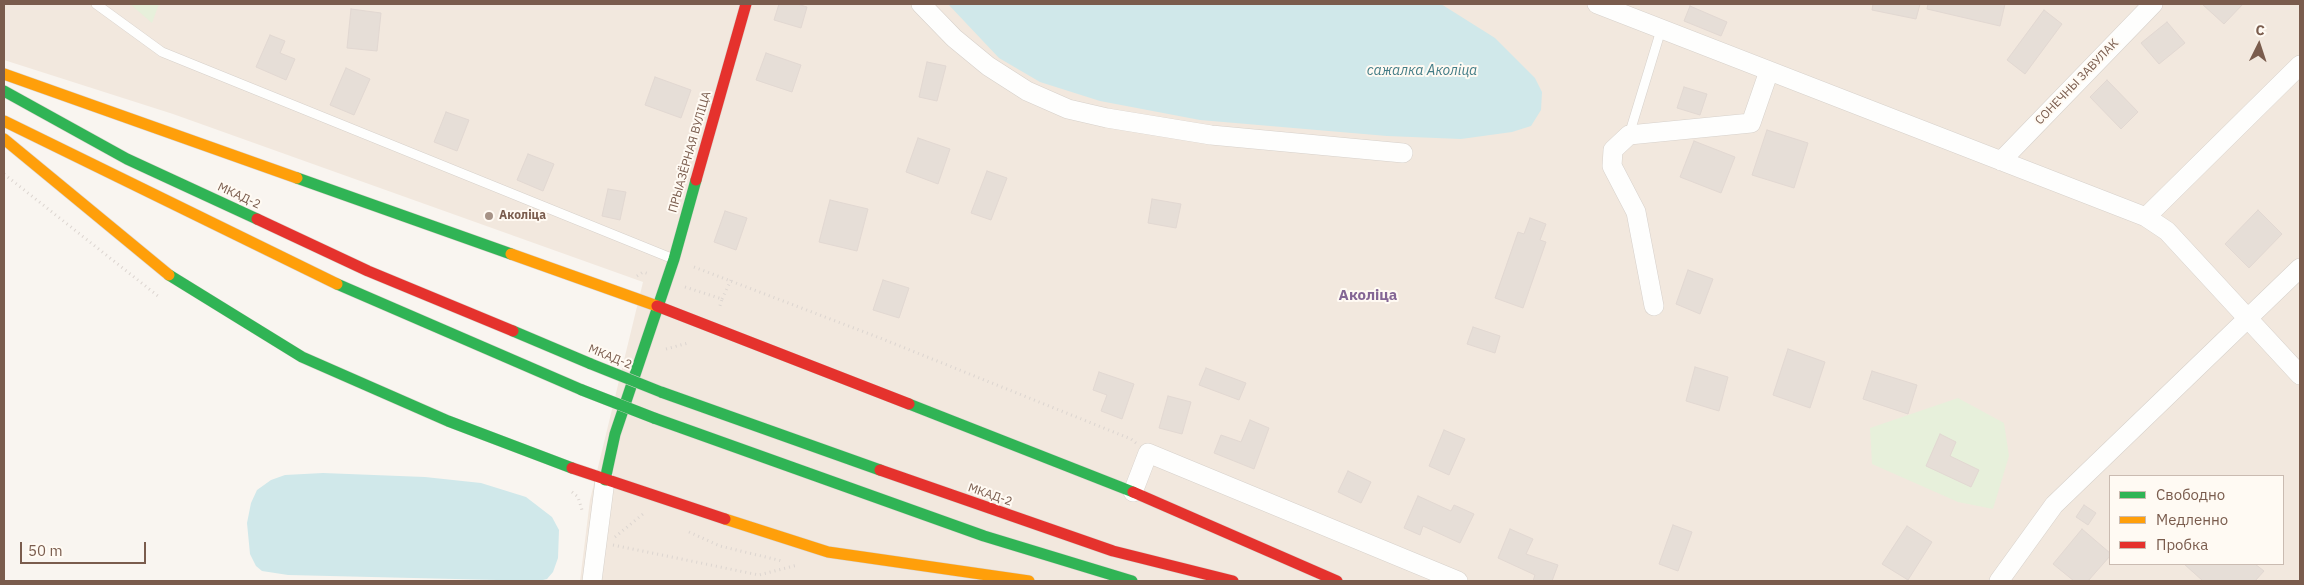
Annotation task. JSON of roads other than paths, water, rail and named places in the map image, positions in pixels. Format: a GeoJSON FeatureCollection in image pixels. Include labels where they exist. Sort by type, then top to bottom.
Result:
{"type":"FeatureCollection","features":[{"type":"Feature","properties":{"kind":"main road","name":"ПРЫАЗЁРНАЯ ВУЛІЦА"},"geometry":{"type":"LineString","coordinates":[[605,480],[615,434],[674,259],[746,4]]}},
{"type":"Feature","properties":{"kind":"main road"},"geometry":{"type":"LineString","coordinates":[[4,74],[657,306],[1133,492],[1337,581]]}},
{"type":"Feature","properties":{"kind":"main road","name":"МКАД-2"},"geometry":{"type":"LineString","coordinates":[[4,91],[145,167],[368,271],[591,364],[756,427],[1113,551],[1233,581]]}},
{"type":"Feature","properties":{"kind":"main road"},"geometry":{"type":"LineString","coordinates":[[4,121],[357,294],[582,390],[654,418],[984,536],[1132,581]]}},
{"type":"Feature","properties":{"kind":"main road"},"geometry":{"type":"LineString","coordinates":[[4,139],[173,278],[302,357],[448,421],[605,480],[828,552],[1029,581]]}},
{"type":"Feature","properties":{"kind":"street"},"geometry":{"type":"LineString","coordinates":[[921,4],[954,38],[988,66],[1027,91],[1068,109],[1107,118],[1211,134],[1403,153]]}},
{"type":"Feature","properties":{"kind":"street"},"geometry":{"type":"LineString","coordinates":[[1597,4],[2146,217],[2167,231],[2300,375]]}},
{"type":"Feature","properties":{"kind":"street","name":"СОНЕЧНЫ ЗАВУЛАК"},"geometry":{"type":"LineString","coordinates":[[2001,161],[2153,4]]}},
{"type":"Feature","properties":{"kind":"street"},"geometry":{"type":"LineString","coordinates":[[2146,217],[2300,66]]}},
{"type":"Feature","properties":{"kind":"street"},"geometry":{"type":"LineString","coordinates":[[1654,306],[1636,212],[1612,166],[1612,150],[1629,135],[1751,123],[1769,71]]}},
{"type":"Feature","properties":{"kind":"street"},"geometry":{"type":"LineString","coordinates":[[1999,581],[2054,505],[2300,268]]}},
{"type":"Feature","properties":{"kind":"street"},"geometry":{"type":"LineString","coordinates":[[1133,492],[1148,453],[1458,581]]}},
{"type":"Feature","properties":{"kind":"street"},"geometry":{"type":"LineString","coordinates":[[592,581],[605,480]]}},
{"type":"Feature","properties":{"kind":"lane"},"geometry":{"type":"LineString","coordinates":[[96,4],[162,52],[674,259]]}},
{"type":"Feature","properties":{"kind":"lane"},"geometry":{"type":"LineString","coordinates":[[1629,135],[1661,30]]}},
{"type":"Feature","properties":{"kind":"water","name":"сажалка Аколіца"},"geometry":{"type":"Polygon","coordinates":[[[948,4],[1441,4],[1495,38],[1535,78],[1542,92],[1541,110],[1531,126],[1512,132],[1461,139],[1387,136],[1200,120],[1100,101],[1040,82],[999,58],[948,4]]]}},
{"type":"Feature","properties":{"kind":"water"},"geometry":{"type":"Polygon","coordinates":[[[323,473],[425,477],[481,483],[526,497],[552,517],[559,530],[558,558],[553,572],[547,579],[539,581],[288,575],[262,571],[256,566],[250,554],[247,523],[251,503],[257,490],[271,480],[285,475],[323,473]]]}},
{"type":"Feature","properties":{"kind":"place","name":"Аколіца"},"geometry":{"type":"Point","coordinates":[489,216]}},
{"type":"Feature","properties":{"kind":"district","name":"Аколіца"},"geometry":{"type":"Point","coordinates":[1368,296]}}]}
